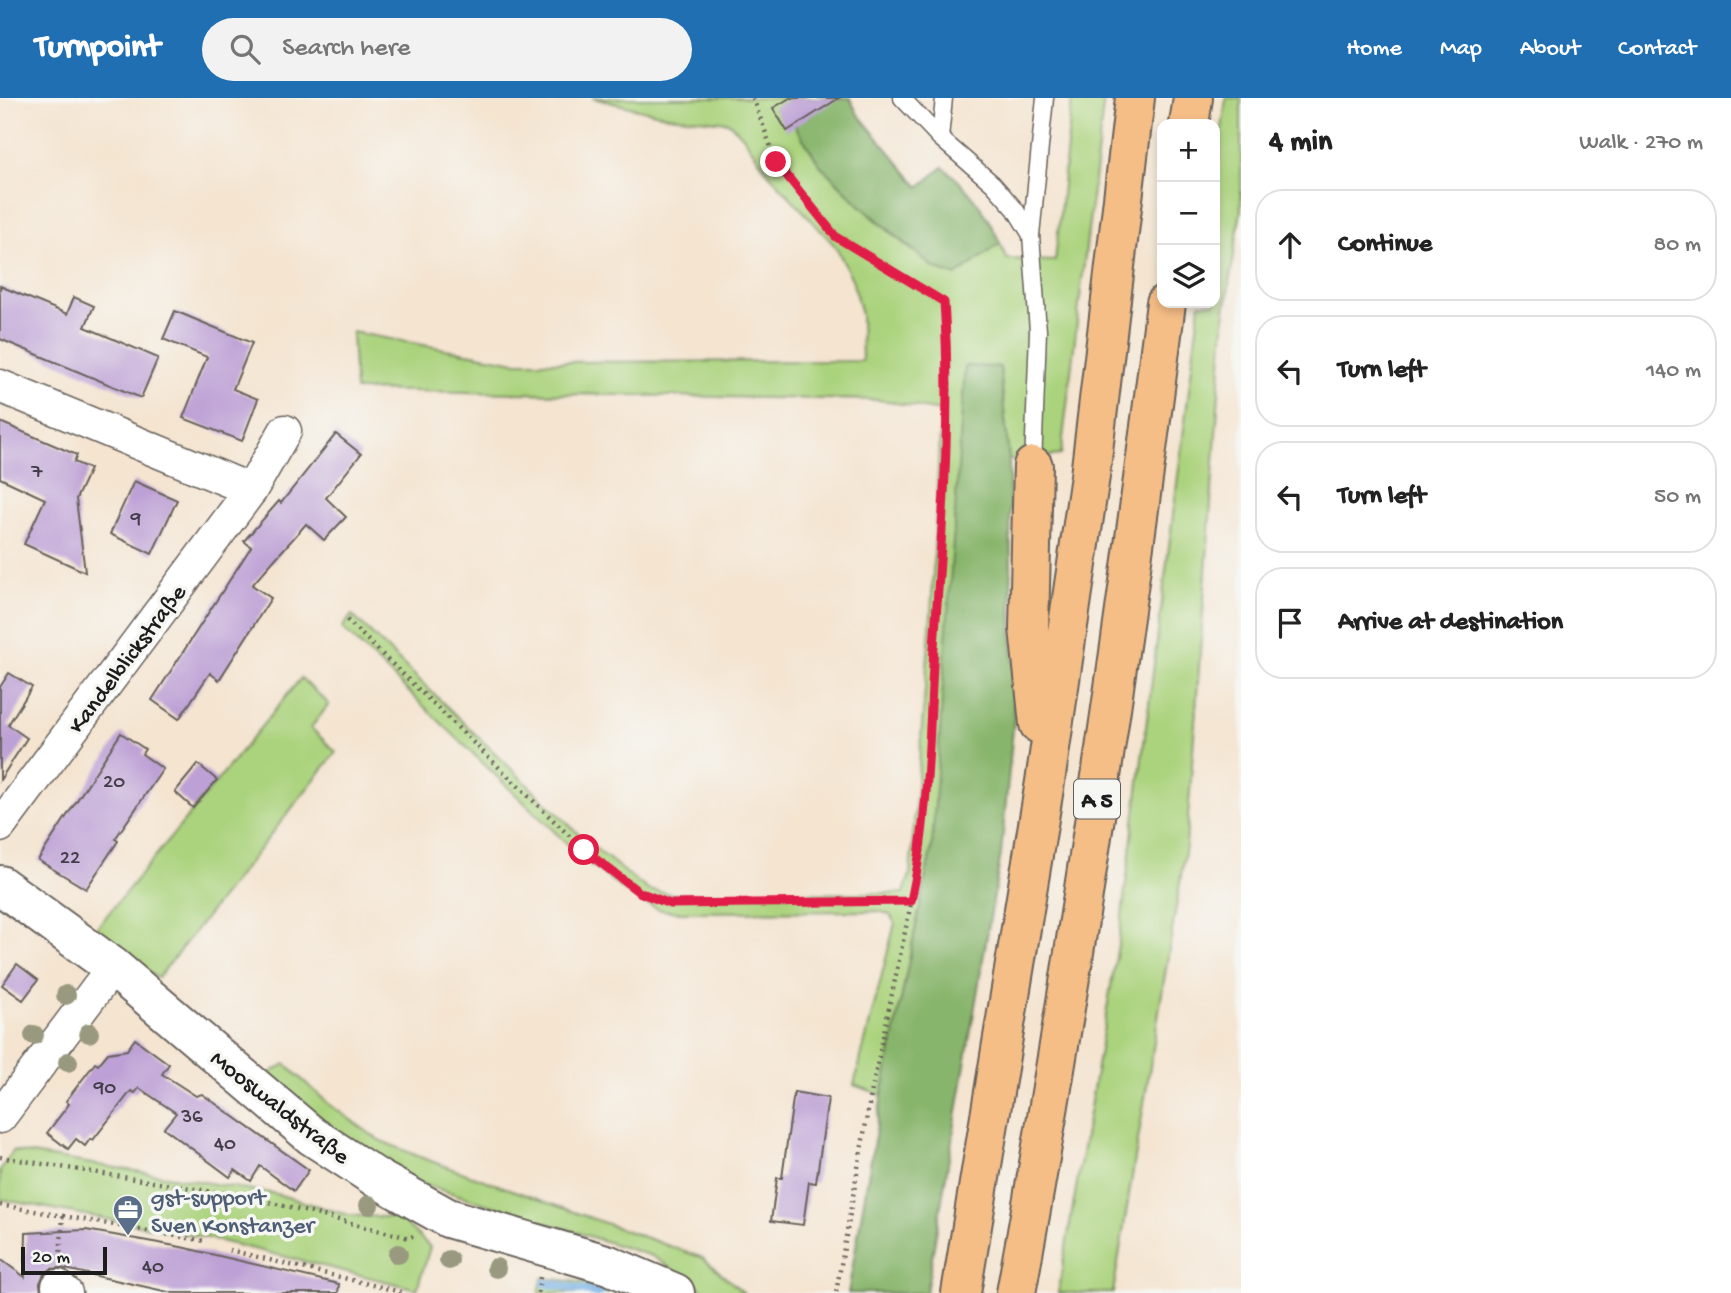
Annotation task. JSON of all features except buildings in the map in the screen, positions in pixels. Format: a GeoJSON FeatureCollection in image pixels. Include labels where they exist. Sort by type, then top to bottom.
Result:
{"type":"FeatureCollection","features":[{"type":"Feature","properties":{"kind":"highway","name":"A 5"},"geometry":{"type":"LineString","coordinates":[[961,1293],[1045,782],[1090,476],[1135,98]]}},
{"type":"Feature","properties":{"kind":"highway"},"geometry":{"type":"LineString","coordinates":[[1190,119],[1192,98]]}},
{"type":"Feature","properties":{"kind":"highway","name":"A 5"},"geometry":{"type":"LineString","coordinates":[[1016,1293],[1059,1053],[1143,487],[1165,308]]}},
{"type":"Feature","properties":{"kind":"highway"},"geometry":{"type":"LineString","coordinates":[[1033,466],[1029,628],[1045,782]]}},
{"type":"Feature","properties":{"kind":"street"},"geometry":{"type":"LineString","coordinates":[[0,386],[251,490]]}},
{"type":"Feature","properties":{"kind":"street","name":"Kandelblickstraße"},"geometry":{"type":"LineString","coordinates":[[0,826],[251,490],[285,431]]}},
{"type":"Feature","properties":{"kind":"street","name":"Mooswaldstraße"},"geometry":{"type":"LineString","coordinates":[[0,885],[113,967],[312,1136],[378,1180],[448,1218],[599,1262],[638,1275],[675,1293]]}},
{"type":"Feature","properties":{"kind":"street"},"geometry":{"type":"LineString","coordinates":[[0,1117],[113,967]]}},
{"type":"Feature","properties":{"kind":"lane"},"geometry":{"type":"LineString","coordinates":[[902,98],[940,138],[993,184],[1015,209],[1031,235]]}},
{"type":"Feature","properties":{"kind":"lane"},"geometry":{"type":"LineString","coordinates":[[940,138],[944,98]]}},
{"type":"Feature","properties":{"kind":"lane"},"geometry":{"type":"LineString","coordinates":[[1033,466],[1038,331],[1031,235],[1045,98]]}},
{"type":"Feature","properties":{"kind":"path"},"geometry":{"type":"LineString","coordinates":[[753,98],[776,162],[836,237],[944,302],[950,379],[922,851],[871,1094],[836,1293]]}},
{"type":"Feature","properties":{"kind":"path"},"geometry":{"type":"LineString","coordinates":[[348,620],[584,850],[639,892],[653,899],[670,904],[911,901]]}},
{"type":"Feature","properties":{"kind":"path"},"geometry":{"type":"LineString","coordinates":[[0,1157],[257,1199],[409,1238],[448,1218]]}},
{"type":"Feature","properties":{"kind":"path"},"geometry":{"type":"LineString","coordinates":[[0,1205],[205,1241]]}},
{"type":"Feature","properties":{"kind":"path"},"geometry":{"type":"LineString","coordinates":[[62,1290],[63,1216]]}},
{"type":"Feature","properties":{"kind":"path"},"geometry":{"type":"LineString","coordinates":[[229,1250],[405,1293]]}},
{"type":"Feature","properties":{"kind":"green space"},"geometry":{"type":"Polygon","coordinates":[[[592,98],[810,98],[818,111],[820,165],[903,243],[921,257],[956,276],[1000,243],[1007,259],[1055,261],[1072,98],[1104,98],[1061,455],[1009,460],[1000,367],[932,846],[882,1095],[854,1085],[895,923],[890,915],[880,911],[678,912],[661,910],[637,900],[583,859],[342,628],[352,615],[585,840],[648,890],[672,894],[904,893],[910,874],[931,615],[941,411],[879,400],[355,390],[352,332],[516,362],[862,361],[861,315],[852,279],[836,247],[770,175],[742,135],[728,122],[668,116],[592,98]]]}},
{"type":"Feature","properties":{"kind":"green space"},"geometry":{"type":"Polygon","coordinates":[[[810,98],[850,98],[857,113],[919,187],[943,167],[976,201],[1000,243],[956,276],[934,268],[860,205],[820,165],[795,126],[810,98]]]}},
{"type":"Feature","properties":{"kind":"green space"},"geometry":{"type":"Polygon","coordinates":[[[1226,98],[1241,98],[1241,210],[1225,311],[1186,846],[1113,1293],[1058,1293],[1119,939],[1199,308],[1220,308],[1220,145],[1226,98]]]}},
{"type":"Feature","properties":{"kind":"green space"},"geometry":{"type":"Polygon","coordinates":[[[965,366],[1000,367],[1009,460],[1014,718],[1001,854],[926,1293],[848,1293],[882,1095],[932,846],[965,366]]]}},
{"type":"Feature","properties":{"kind":"green space"},"geometry":{"type":"Polygon","coordinates":[[[301,678],[329,704],[311,728],[336,752],[158,978],[95,930],[301,678]]]}},
{"type":"Feature","properties":{"kind":"green space"},"geometry":{"type":"Polygon","coordinates":[[[285,1064],[330,1105],[379,1140],[425,1159],[703,1258],[744,1293],[708,1293],[652,1256],[397,1176],[265,1076],[285,1064]]]}},
{"type":"Feature","properties":{"kind":"green space"},"geometry":{"type":"Polygon","coordinates":[[[13,1151],[277,1194],[348,1215],[400,1218],[430,1247],[417,1289],[208,1238],[0,1199],[0,1170],[13,1151]]]}},
{"type":"Feature","properties":{"kind":"green space"},"geometry":{"type":"Polygon","coordinates":[[[542,1278],[586,1283],[610,1293],[539,1293],[542,1278]]]}},
{"type":"Feature","properties":{"kind":"waterway"},"geometry":{"type":"LineString","coordinates":[[545,1283],[599,1293]]}},
{"type":"Feature","properties":{"kind":"place","name":"gst-support Sven Konstanzer"},"geometry":{"type":"Point","coordinates":[128,1237]}},
{"type":"Feature","properties":{"kind":"route"},"geometry":{"type":"LineString","coordinates":[[584,850],[639,892],[670,904],[911,901],[922,851],[950,379],[944,302],[836,237],[776,162]]}}]}
